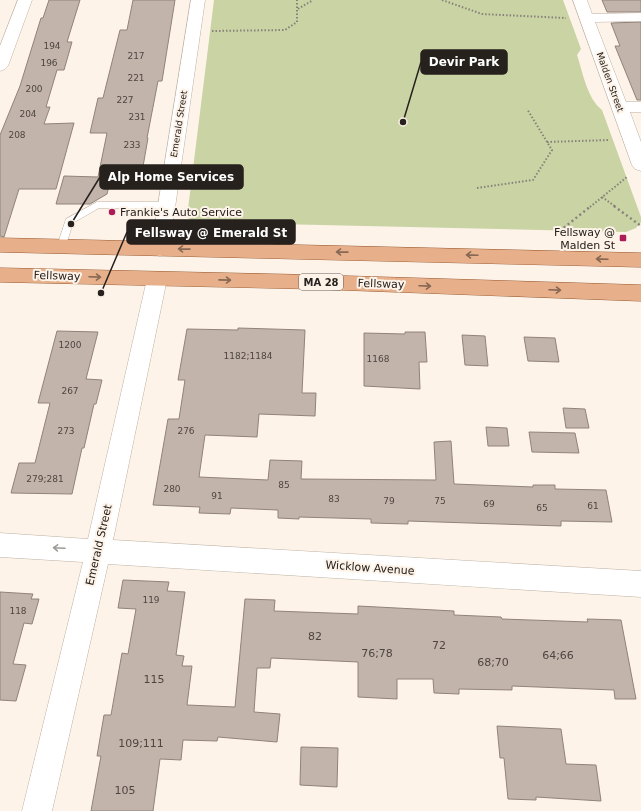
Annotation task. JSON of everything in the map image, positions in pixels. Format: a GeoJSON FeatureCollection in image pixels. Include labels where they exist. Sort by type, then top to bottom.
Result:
{"type":"FeatureCollection","features":[{"type":"Feature","properties":{"kind":"main road"},"geometry":{"type":"LineString","coordinates":[[0,245],[641,260]]}},
{"type":"Feature","properties":{"kind":"main road","name":"Fellsway"},"geometry":{"type":"LineString","coordinates":[[0,275],[315,282],[641,293]]}},
{"type":"Feature","properties":{"kind":"street"},"geometry":{"type":"LineString","coordinates":[[0,66],[25,0]]}},
{"type":"Feature","properties":{"kind":"street","name":"Emerald Street"},"geometry":{"type":"LineString","coordinates":[[160,249],[198,0]]}},
{"type":"Feature","properties":{"kind":"street","name":"Malden Street"},"geometry":{"type":"LineString","coordinates":[[580,0],[641,165]]}},
{"type":"Feature","properties":{"kind":"street"},"geometry":{"type":"LineString","coordinates":[[586,18],[641,17]]}},
{"type":"Feature","properties":{"kind":"street"},"geometry":{"type":"LineString","coordinates":[[620,107],[641,107]]}},
{"type":"Feature","properties":{"kind":"street","name":"Emerald Street"},"geometry":{"type":"LineString","coordinates":[[37,811],[98,551],[157,279]]}},
{"type":"Feature","properties":{"kind":"street","name":"Wicklow Avenue"},"geometry":{"type":"LineString","coordinates":[[0,545],[404,571],[641,584]]}},
{"type":"Feature","properties":{"kind":"lane"},"geometry":{"type":"LineString","coordinates":[[62,246],[69,221],[97,205],[167,205]]}},
{"type":"Feature","properties":{"kind":"path"},"geometry":{"type":"LineString","coordinates":[[193,31],[285,30],[297,22],[297,0]]}},
{"type":"Feature","properties":{"kind":"path"},"geometry":{"type":"LineString","coordinates":[[297,9],[313,0]]}},
{"type":"Feature","properties":{"kind":"path"},"geometry":{"type":"LineString","coordinates":[[442,0],[482,14],[569,18]]}},
{"type":"Feature","properties":{"kind":"path"},"geometry":{"type":"LineString","coordinates":[[477,188],[533,180],[552,150],[527,109]]}},
{"type":"Feature","properties":{"kind":"path"},"geometry":{"type":"LineString","coordinates":[[547,142],[614,140]]}},
{"type":"Feature","properties":{"kind":"path"},"geometry":{"type":"LineString","coordinates":[[556,234],[629,176]]}},
{"type":"Feature","properties":{"kind":"path"},"geometry":{"type":"LineString","coordinates":[[602,197],[641,226]]}},
{"type":"Feature","properties":{"kind":"green space"},"geometry":{"type":"Polygon","coordinates":[[[214,0],[563,0],[581,49],[577,55],[586,85],[593,99],[602,110],[641,217],[641,222],[636,228],[626,232],[193,222],[187,217],[214,0]]]}},
{"type":"Feature","properties":{"kind":"building"},"geometry":{"type":"Polygon","coordinates":[[[49,0],[80,0],[67,42],[72,42],[64,70],[57,70],[46,107],[50,107],[44,124],[74,123],[56,189],[19,189],[4,237],[0,236],[0,135],[20,86],[41,18],[43,18],[49,0]]]}},
{"type":"Feature","properties":{"kind":"building"},"geometry":{"type":"Polygon","coordinates":[[[133,0],[175,0],[162,81],[158,81],[141,178],[111,178],[107,194],[90,204],[56,204],[64,176],[98,177],[107,133],[90,133],[98,98],[103,98],[120,30],[127,30],[133,0]]]}},
{"type":"Feature","properties":{"kind":"building"},"geometry":{"type":"Polygon","coordinates":[[[602,0],[641,0],[641,12],[607,12],[602,0]]]}},
{"type":"Feature","properties":{"kind":"building"},"geometry":{"type":"Polygon","coordinates":[[[641,22],[641,100],[637,100],[615,46],[620,46],[611,23],[641,22]]]}},
{"type":"Feature","properties":{"kind":"building"},"geometry":{"type":"Polygon","coordinates":[[[238,328],[305,330],[302,393],[316,393],[315,416],[259,414],[257,437],[205,435],[199,477],[268,480],[270,460],[302,461],[301,479],[436,480],[434,442],[451,441],[454,484],[533,487],[533,485],[555,485],[555,489],[606,490],[612,522],[561,521],[561,526],[408,521],[408,524],[371,523],[371,519],[299,517],[299,519],[278,518],[278,510],[231,508],[230,514],[199,513],[200,507],[153,505],[168,419],[179,419],[185,380],[178,380],[187,329],[238,330],[238,328]]]}},
{"type":"Feature","properties":{"kind":"building"},"geometry":{"type":"Polygon","coordinates":[[[57,331],[98,332],[86,379],[102,380],[96,404],[94,404],[84,448],[82,448],[72,494],[11,493],[19,463],[35,463],[50,403],[38,403],[57,331]]]}},
{"type":"Feature","properties":{"kind":"building"},"geometry":{"type":"Polygon","coordinates":[[[405,332],[425,332],[427,362],[419,362],[420,389],[364,386],[364,333],[405,334],[405,332]]]}},
{"type":"Feature","properties":{"kind":"building"},"geometry":{"type":"Polygon","coordinates":[[[462,335],[485,336],[488,366],[465,365],[462,335]]]}},
{"type":"Feature","properties":{"kind":"building"},"geometry":{"type":"Polygon","coordinates":[[[524,337],[555,338],[559,362],[528,361],[524,337]]]}},
{"type":"Feature","properties":{"kind":"building"},"geometry":{"type":"Polygon","coordinates":[[[563,408],[585,409],[589,428],[566,428],[563,408]]]}},
{"type":"Feature","properties":{"kind":"building"},"geometry":{"type":"Polygon","coordinates":[[[486,427],[507,428],[509,446],[488,446],[486,427]]]}},
{"type":"Feature","properties":{"kind":"building"},"geometry":{"type":"Polygon","coordinates":[[[529,432],[575,433],[579,453],[532,452],[529,432]]]}},
{"type":"Feature","properties":{"kind":"building"},"geometry":{"type":"Polygon","coordinates":[[[123,580],[169,582],[167,591],[185,592],[176,655],[184,656],[182,666],[192,666],[187,705],[235,707],[245,599],[275,600],[274,611],[358,614],[358,606],[454,611],[454,615],[501,617],[502,619],[588,622],[587,619],[621,620],[636,699],[615,699],[614,690],[512,686],[512,690],[459,689],[459,694],[434,693],[433,679],[397,679],[397,699],[358,697],[358,662],[271,658],[270,668],[257,668],[254,712],[280,714],[277,742],[218,737],[217,741],[183,740],[181,760],[160,759],[153,811],[91,811],[101,756],[97,756],[104,715],[111,715],[122,653],[128,654],[136,609],[118,608],[123,580]]]}},
{"type":"Feature","properties":{"kind":"building"},"geometry":{"type":"Polygon","coordinates":[[[0,592],[33,594],[31,599],[39,599],[32,624],[24,623],[13,664],[26,665],[16,701],[0,700],[0,592]]]}},
{"type":"Feature","properties":{"kind":"building"},"geometry":{"type":"Polygon","coordinates":[[[497,726],[561,729],[566,764],[596,765],[601,801],[536,797],[536,800],[508,799],[504,758],[500,758],[497,726]]]}},
{"type":"Feature","properties":{"kind":"building"},"geometry":{"type":"Polygon","coordinates":[[[301,747],[338,748],[337,787],[300,785],[301,747]]]}},
{"type":"Feature","properties":{"kind":"place","name":"Devir Park"},"geometry":{"type":"Point","coordinates":[403,122]}},
{"type":"Feature","properties":{"kind":"place","name":"Frankie's Auto Service"},"geometry":{"type":"Point","coordinates":[112,212]}},
{"type":"Feature","properties":{"kind":"place","name":"Alp Home Services"},"geometry":{"type":"Point","coordinates":[71,224]}},
{"type":"Feature","properties":{"kind":"place","name":"Fellsway @ Malden St"},"geometry":{"type":"Point","coordinates":[623,238]}},
{"type":"Feature","properties":{"kind":"place","name":"Fellsway @ Emerald St"},"geometry":{"type":"Point","coordinates":[101,293]}}]}
